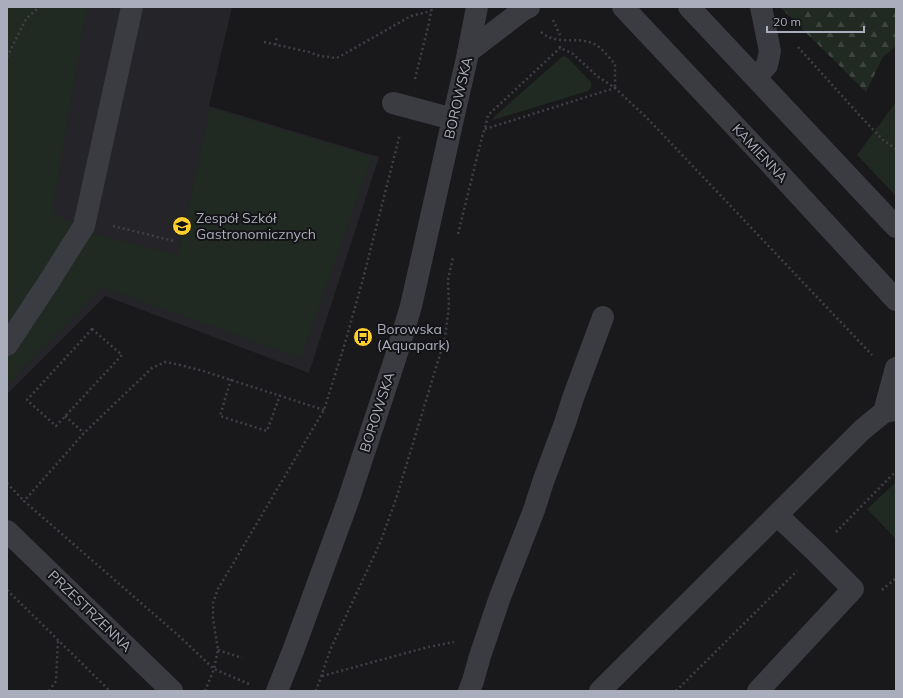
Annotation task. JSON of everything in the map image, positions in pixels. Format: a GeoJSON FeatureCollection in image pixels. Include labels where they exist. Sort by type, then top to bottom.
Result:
{"type":"FeatureCollection","features":[{"type":"Feature","properties":{"kind":"street"},"geometry":{"type":"LineString","coordinates":[[7,345],[84,226],[132,7]]}},
{"type":"Feature","properties":{"kind":"street","name":"BOROWSKA"},"geometry":{"type":"LineString","coordinates":[[277,691],[348,501],[411,306],[477,7]]}},
{"type":"Feature","properties":{"kind":"street"},"geometry":{"type":"LineString","coordinates":[[468,52],[529,7]]}},
{"type":"Feature","properties":{"kind":"street","name":"KAMIENNA"},"geometry":{"type":"LineString","coordinates":[[611,7],[627,12],[896,300]]}},
{"type":"Feature","properties":{"kind":"street"},"geometry":{"type":"LineString","coordinates":[[689,7],[896,228]]}},
{"type":"Feature","properties":{"kind":"street"},"geometry":{"type":"LineString","coordinates":[[756,78],[767,65],[770,51],[761,7]]}},
{"type":"Feature","properties":{"kind":"street"},"geometry":{"type":"LineString","coordinates":[[393,103],[453,119]]}},
{"type":"Feature","properties":{"kind":"street"},"geometry":{"type":"LineString","coordinates":[[469,691],[500,598],[534,510],[542,482],[603,317]]}},
{"type":"Feature","properties":{"kind":"street"},"geometry":{"type":"LineString","coordinates":[[600,691],[853,439],[890,411],[896,368]]}},
{"type":"Feature","properties":{"kind":"street"},"geometry":{"type":"LineString","coordinates":[[758,691],[853,589],[777,515]]}},
{"type":"Feature","properties":{"kind":"street","name":"PRZESTRZENNA"},"geometry":{"type":"LineString","coordinates":[[7,531],[172,691]]}},
{"type":"Feature","properties":{"kind":"path"},"geometry":{"type":"LineString","coordinates":[[7,57],[26,19],[39,7]]}},
{"type":"Feature","properties":{"kind":"path"},"geometry":{"type":"LineString","coordinates":[[415,80],[432,7]]}},
{"type":"Feature","properties":{"kind":"path"},"geometry":{"type":"LineString","coordinates":[[264,42],[309,52],[320,56],[337,58],[411,16],[431,11]]}},
{"type":"Feature","properties":{"kind":"path"},"geometry":{"type":"LineString","coordinates":[[552,18],[560,35]]}},
{"type":"Feature","properties":{"kind":"path"},"geometry":{"type":"LineString","coordinates":[[275,45],[277,37]]}},
{"type":"Feature","properties":{"kind":"path"},"geometry":{"type":"LineString","coordinates":[[560,40],[582,40],[601,48],[615,64],[615,88]]}},
{"type":"Feature","properties":{"kind":"path"},"geometry":{"type":"LineString","coordinates":[[794,42],[883,140],[896,149]]}},
{"type":"Feature","properties":{"kind":"path"},"geometry":{"type":"LineString","coordinates":[[458,236],[488,115],[560,47],[572,53],[597,76],[615,88],[648,119],[874,357]]}},
{"type":"Feature","properties":{"kind":"path"},"geometry":{"type":"LineString","coordinates":[[485,129],[615,88]]}},
{"type":"Feature","properties":{"kind":"path"},"geometry":{"type":"LineString","coordinates":[[205,691],[214,669],[218,650],[213,618],[213,603],[218,588],[324,410],[363,279],[401,132]]}},
{"type":"Feature","properties":{"kind":"path"},"geometry":{"type":"LineString","coordinates":[[85,219],[174,241]]}},
{"type":"Feature","properties":{"kind":"path"},"geometry":{"type":"LineString","coordinates":[[316,691],[331,648],[380,543],[396,498],[445,338],[449,306],[448,280],[454,251]]}},
{"type":"Feature","properties":{"kind":"path"},"geometry":{"type":"LineString","coordinates":[[92,329],[122,355],[65,416],[56,426],[27,400],[92,329]]}},
{"type":"Feature","properties":{"kind":"path"},"geometry":{"type":"LineString","coordinates":[[24,500],[84,433],[152,368],[165,362],[230,379],[324,410]]}},
{"type":"Feature","properties":{"kind":"path"},"geometry":{"type":"LineString","coordinates":[[230,379],[220,416],[226,418],[267,431],[280,395]]}},
{"type":"Feature","properties":{"kind":"path"},"geometry":{"type":"LineString","coordinates":[[65,416],[84,433]]}},
{"type":"Feature","properties":{"kind":"path"},"geometry":{"type":"LineString","coordinates":[[676,691],[896,471]]}},
{"type":"Feature","properties":{"kind":"path"},"geometry":{"type":"LineString","coordinates":[[7,483],[24,500],[179,636],[214,669],[255,687]]}},
{"type":"Feature","properties":{"kind":"path"},"geometry":{"type":"LineString","coordinates":[[7,590],[110,691]]}},
{"type":"Feature","properties":{"kind":"path"},"geometry":{"type":"LineString","coordinates":[[321,676],[428,647],[487,635]]}},
{"type":"Feature","properties":{"kind":"path"},"geometry":{"type":"LineString","coordinates":[[49,691],[56,681],[58,640]]}},
{"type":"Feature","properties":{"kind":"path"},"geometry":{"type":"LineString","coordinates":[[218,650],[242,658]]}},
{"type":"Feature","properties":{"kind":"shaded area","name":"Zespół Szkół Gastronomicznych"},"geometry":{"type":"Polygon","coordinates":[[[7,7],[232,7],[209,106],[379,157],[309,373],[105,296],[7,394],[7,7]]]}},
{"type":"Feature","properties":{"kind":"green space","name":"Zespół Szkół Gastronomicznych"},"geometry":{"type":"Polygon","coordinates":[[[7,7],[87,7],[52,213],[94,234],[178,255],[210,108],[372,157],[301,358],[102,287],[7,385],[7,7]]]}},
{"type":"Feature","properties":{"kind":"green space"},"geometry":{"type":"Polygon","coordinates":[[[780,7],[896,7],[896,46],[883,57],[866,92],[780,7]]]}},
{"type":"Feature","properties":{"kind":"green space"},"geometry":{"type":"Polygon","coordinates":[[[563,56],[568,58],[591,82],[592,85],[588,91],[493,120],[494,117],[563,56]]]}},
{"type":"Feature","properties":{"kind":"green space"},"geometry":{"type":"Polygon","coordinates":[[[896,102],[896,196],[857,155],[896,102]]]}},
{"type":"Feature","properties":{"kind":"green space"},"geometry":{"type":"Polygon","coordinates":[[[896,482],[896,539],[867,509],[896,482]]]}},
{"type":"Feature","properties":{"kind":"place","name":"Zespół Szkół Gastronomicznych"},"geometry":{"type":"Point","coordinates":[182,226]}},
{"type":"Feature","properties":{"kind":"place","name":"Borowska (Aquapark)"},"geometry":{"type":"Point","coordinates":[363,337]}}]}
